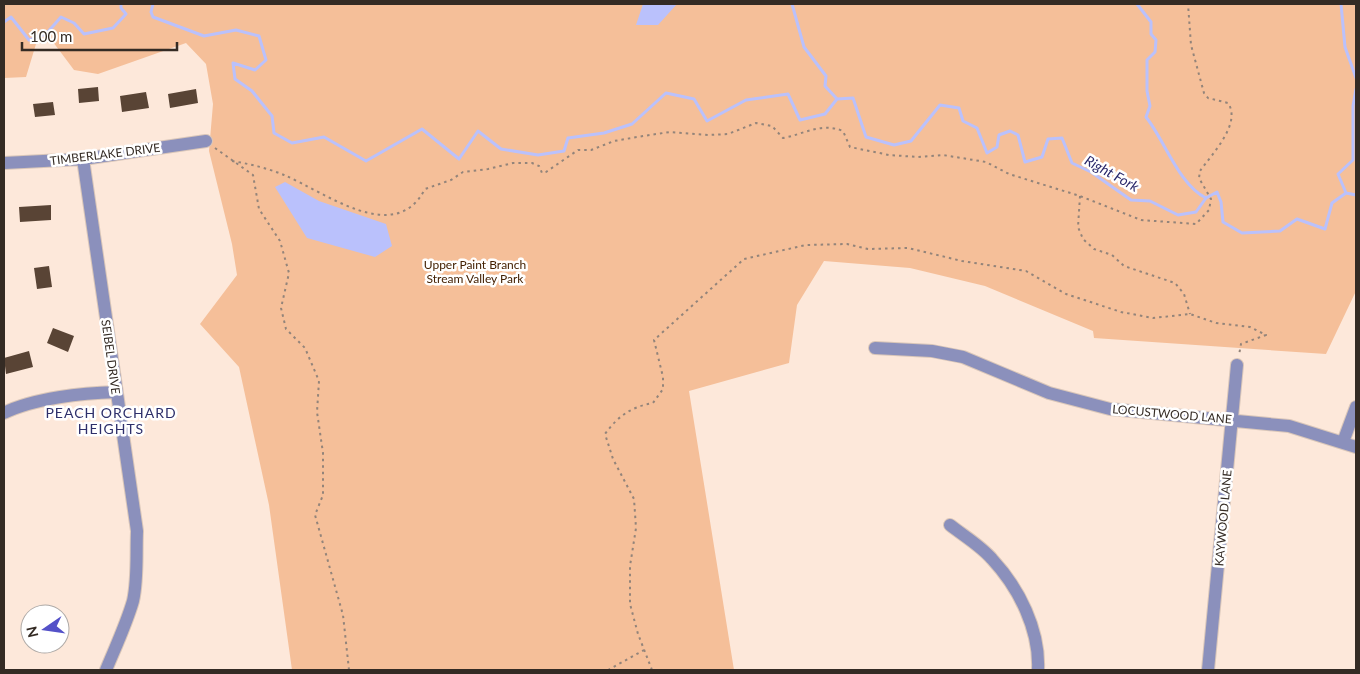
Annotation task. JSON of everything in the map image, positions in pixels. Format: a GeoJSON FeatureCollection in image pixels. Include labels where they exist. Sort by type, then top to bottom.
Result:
{"type":"FeatureCollection","features":[{"type":"Feature","properties":{"kind":"street","name":"TIMBERLAKE DRIVE"},"geometry":{"type":"LineString","coordinates":[[4,163],[82,159],[206,141]]}},
{"type":"Feature","properties":{"kind":"street","name":"SEIBEL DRIVE"},"geometry":{"type":"LineString","coordinates":[[82,159],[137,531],[136,580],[133,600],[123,631],[106,670]]}},
{"type":"Feature","properties":{"kind":"street","name":"LOCUSTWOOD LANE"},"geometry":{"type":"LineString","coordinates":[[875,348],[932,351],[963,357],[1049,393],[1110,409],[1232,419],[1289,426],[1356,447]]}},
{"type":"Feature","properties":{"kind":"street","name":"KAYWOOD LANE"},"geometry":{"type":"LineString","coordinates":[[1208,670],[1237,365]]}},
{"type":"Feature","properties":{"kind":"street"},"geometry":{"type":"LineString","coordinates":[[4,413],[24,405],[90,393],[116,392]]}},
{"type":"Feature","properties":{"kind":"street"},"geometry":{"type":"LineString","coordinates":[[1343,442],[1356,407]]}},
{"type":"Feature","properties":{"kind":"street"},"geometry":{"type":"LineString","coordinates":[[950,525],[991,557],[1011,582],[1025,607],[1034,634],[1038,670]]}},
{"type":"Feature","properties":{"kind":"path"},"geometry":{"type":"LineString","coordinates":[[232,161],[253,164],[284,175],[327,197],[373,214],[385,215],[400,214],[418,201],[425,189],[451,180],[463,172],[488,170],[513,163],[532,163],[539,166],[542,173],[578,150],[591,150],[614,141],[670,132],[709,135],[728,134],[756,123],[772,126],[783,138],[804,130],[831,126],[842,131],[850,147],[889,155],[918,157],[943,155],[986,162],[1009,174],[1080,196],[1141,220],[1196,224],[1208,210],[1212,199],[1199,178],[1200,171],[1229,129],[1231,108],[1228,104],[1208,98],[1204,93],[1191,44],[1188,4]]}},
{"type":"Feature","properties":{"kind":"path"},"geometry":{"type":"LineString","coordinates":[[206,141],[253,175],[259,209],[280,241],[289,273],[281,308],[286,329],[304,348],[319,381],[317,412],[323,453],[323,496],[315,515],[343,615],[349,670]]}},
{"type":"Feature","properties":{"kind":"path"},"geometry":{"type":"LineString","coordinates":[[1080,196],[1078,227],[1083,239],[1094,248],[1112,256],[1124,266],[1174,283],[1184,294],[1190,314]]}},
{"type":"Feature","properties":{"kind":"path"},"geometry":{"type":"LineString","coordinates":[[652,670],[638,634],[630,604],[630,566],[636,528],[634,499],[613,459],[604,434],[613,422],[635,406],[653,403],[663,389],[663,377],[654,340],[744,259],[806,245],[847,244],[868,249],[908,248],[962,261],[1026,271],[1066,294],[1121,312],[1152,318],[1190,314],[1216,322],[1250,327],[1266,335],[1241,344],[1237,365]]}},
{"type":"Feature","properties":{"kind":"path"},"geometry":{"type":"LineString","coordinates":[[608,670],[644,650]]}},
{"type":"Feature","properties":{"kind":"green space","name":"Upper Paint Branch Stream Valley Park"},"geometry":{"type":"Polygon","coordinates":[[[4,4],[1356,4],[1356,291],[1326,354],[1094,338],[1093,331],[985,286],[910,268],[824,261],[797,305],[789,363],[689,391],[734,670],[292,670],[269,505],[239,367],[200,324],[237,275],[232,244],[209,151],[213,104],[206,64],[186,43],[98,74],[74,70],[53,42],[36,44],[26,77],[4,78],[4,4]]]}},
{"type":"Feature","properties":{"kind":"water"},"geometry":{"type":"Polygon","coordinates":[[[643,4],[677,4],[658,25],[636,25],[643,4]]]}},
{"type":"Feature","properties":{"kind":"water"},"geometry":{"type":"Polygon","coordinates":[[[285,182],[319,201],[386,224],[392,246],[375,257],[307,238],[275,187],[285,182]]]}},
{"type":"Feature","properties":{"kind":"building"},"geometry":{"type":"Polygon","coordinates":[[[98,87],[99,101],[79,103],[78,89],[98,87]]]}},
{"type":"Feature","properties":{"kind":"building"},"geometry":{"type":"Polygon","coordinates":[[[196,89],[198,103],[170,108],[168,94],[196,89]]]}},
{"type":"Feature","properties":{"kind":"building"},"geometry":{"type":"Polygon","coordinates":[[[146,92],[149,108],[122,112],[120,96],[146,92]]]}},
{"type":"Feature","properties":{"kind":"building"},"geometry":{"type":"Polygon","coordinates":[[[53,102],[55,115],[35,117],[33,104],[53,102]]]}},
{"type":"Feature","properties":{"kind":"building"},"geometry":{"type":"Polygon","coordinates":[[[51,205],[51,220],[20,222],[19,207],[51,205]]]}},
{"type":"Feature","properties":{"kind":"building"},"geometry":{"type":"Polygon","coordinates":[[[49,266],[52,287],[37,289],[34,268],[49,266]]]}},
{"type":"Feature","properties":{"kind":"building"},"geometry":{"type":"Polygon","coordinates":[[[53,328],[74,336],[68,352],[47,343],[53,328]]]}},
{"type":"Feature","properties":{"kind":"building"},"geometry":{"type":"Polygon","coordinates":[[[29,351],[33,367],[6,374],[4,358],[29,351]]]}},
{"type":"Feature","properties":{"kind":"waterway"},"geometry":{"type":"LineString","coordinates":[[4,22],[11,17],[29,40],[46,34],[61,17],[74,23],[84,34],[113,28],[126,14],[121,8],[121,4]]}},
{"type":"Feature","properties":{"kind":"waterway","name":"Right Fork"},"geometry":{"type":"LineString","coordinates":[[153,4],[151,12],[153,17],[204,36],[236,30],[259,36],[266,60],[255,70],[233,63],[235,79],[252,91],[272,116],[274,133],[292,143],[324,137],[366,161],[422,129],[459,159],[478,131],[501,149],[538,155],[564,151],[568,138],[604,133],[632,124],[666,93],[694,99],[707,121],[746,100],[788,94],[800,120],[825,114],[837,99],[853,98],[866,137],[894,145],[911,141],[940,105],[959,108],[963,121],[977,128],[987,153],[997,147],[999,135],[1010,131],[1018,135],[1025,162],[1042,157],[1048,139],[1062,138],[1072,163],[1091,172],[1131,200],[1150,201],[1178,215],[1196,212],[1206,198],[1217,192],[1221,202],[1223,222],[1242,233],[1280,231],[1297,219],[1325,229],[1332,203],[1346,193],[1356,195]]}},
{"type":"Feature","properties":{"kind":"waterway"},"geometry":{"type":"LineString","coordinates":[[792,4],[804,47],[826,76],[825,86],[837,99]]}},
{"type":"Feature","properties":{"kind":"waterway"},"geometry":{"type":"LineString","coordinates":[[1137,4],[1151,22],[1151,34],[1156,40],[1155,52],[1147,60],[1147,91],[1150,106],[1146,117],[1180,173],[1196,192],[1206,198]]}},
{"type":"Feature","properties":{"kind":"waterway"},"geometry":{"type":"LineString","coordinates":[[1341,4],[1345,47],[1356,78]]}},
{"type":"Feature","properties":{"kind":"waterway"},"geometry":{"type":"LineString","coordinates":[[1346,193],[1338,174],[1353,160],[1353,106],[1356,89]]}},
{"type":"Feature","properties":{"kind":"district","name":"PEACH ORCHARD HEIGHTS"},"geometry":{"type":"Point","coordinates":[111,420]}}]}
